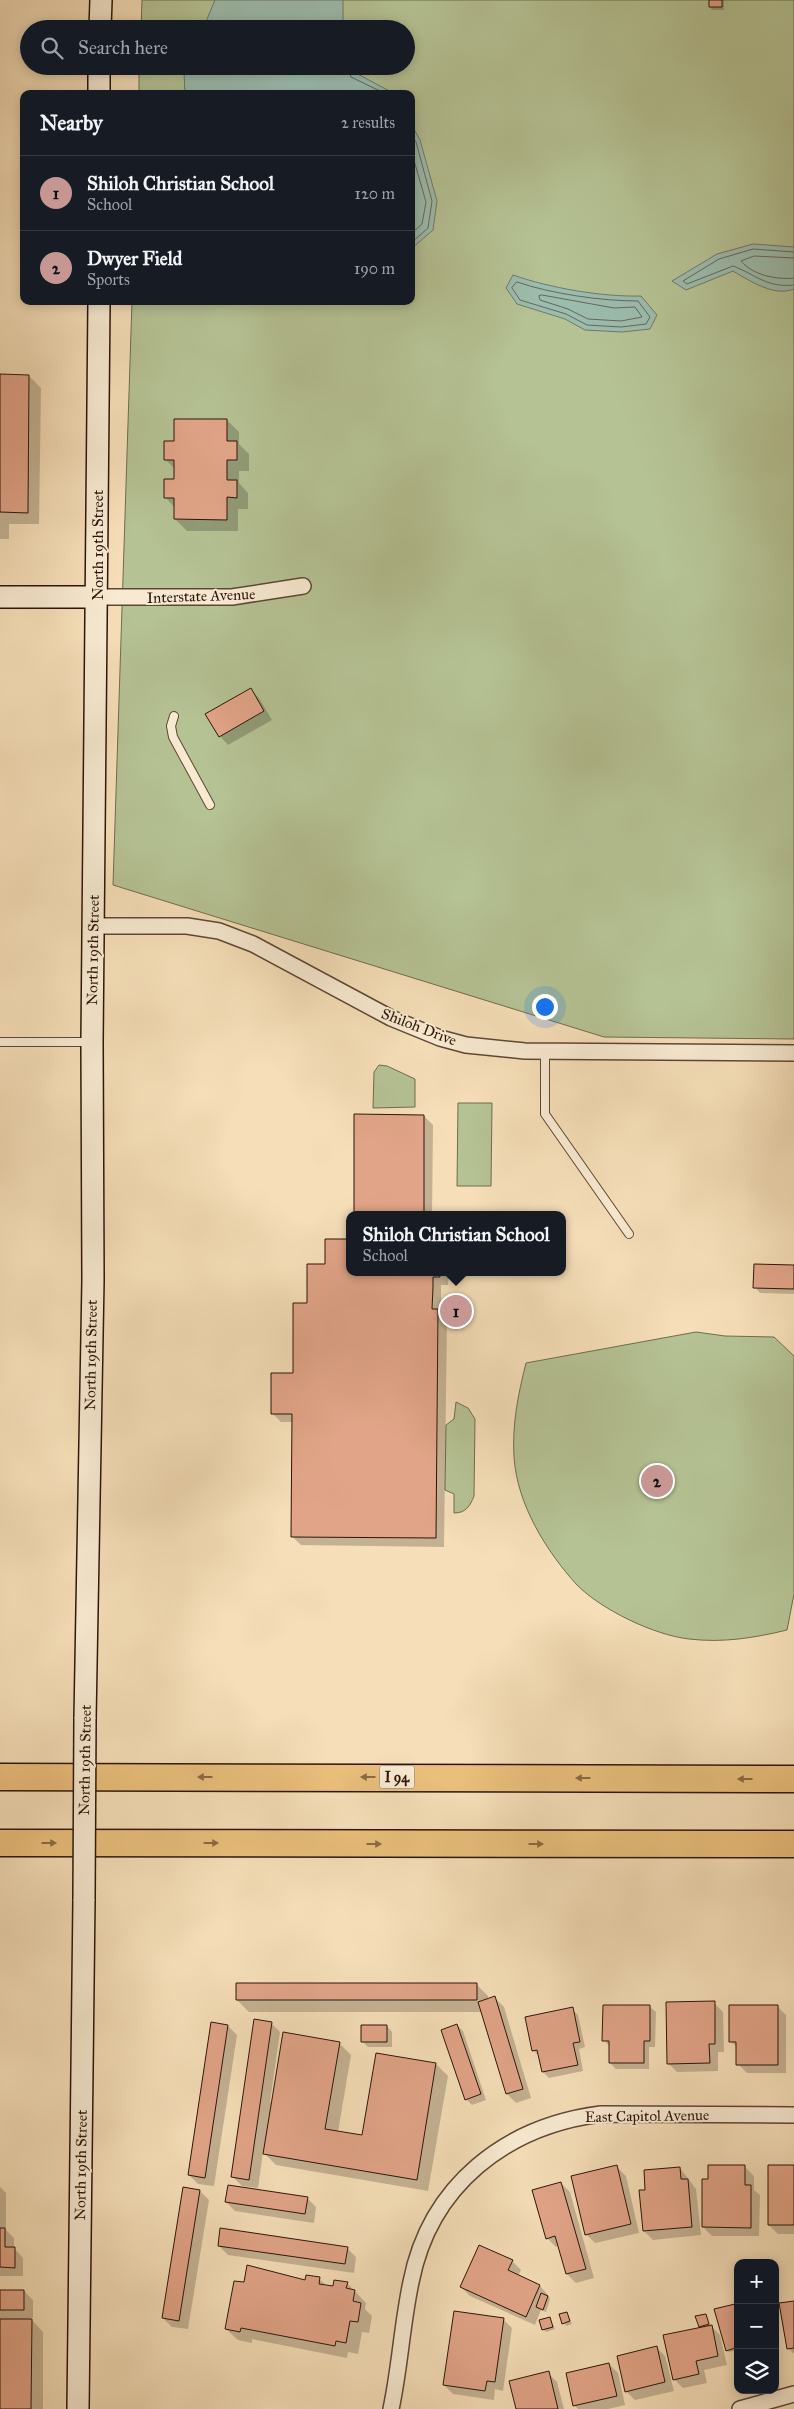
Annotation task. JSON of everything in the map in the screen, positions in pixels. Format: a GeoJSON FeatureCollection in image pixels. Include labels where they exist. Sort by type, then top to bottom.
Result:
{"type":"FeatureCollection","features":[{"type":"Feature","properties":{"kind":"highway","name":"I 94"},"geometry":{"type":"LineString","coordinates":[[0,1777],[794,1780]]}},
{"type":"Feature","properties":{"kind":"highway"},"geometry":{"type":"LineString","coordinates":[[0,1843],[794,1844]]}},
{"type":"Feature","properties":{"kind":"street"},"geometry":{"type":"LineString","coordinates":[[99,75],[99,90]]}},
{"type":"Feature","properties":{"kind":"street","name":"North 19th Street"},"geometry":{"type":"LineString","coordinates":[[78,2409],[85,1719],[93,1280],[92,1042],[98,597],[99,305]]}},
{"type":"Feature","properties":{"kind":"street","name":"Interstate Avenue"},"geometry":{"type":"LineString","coordinates":[[98,597],[232,597],[304,586]]}},
{"type":"Feature","properties":{"kind":"street"},"geometry":{"type":"LineString","coordinates":[[0,597],[98,597]]}},
{"type":"Feature","properties":{"kind":"street","name":"Shiloh Drive"},"geometry":{"type":"LineString","coordinates":[[93,926],[187,926],[219,931],[252,944],[391,1018],[440,1038],[496,1049],[545,1052],[794,1053]]}},
{"type":"Feature","properties":{"kind":"street","name":"East Capitol Avenue"},"geometry":{"type":"LineString","coordinates":[[391,2409],[411,2282],[424,2236],[433,2219],[458,2184],[494,2152],[535,2130],[580,2117],[601,2114],[794,2115]]}},
{"type":"Feature","properties":{"kind":"street"},"geometry":{"type":"LineString","coordinates":[[740,2409],[794,2394]]}},
{"type":"Feature","properties":{"kind":"lane"},"geometry":{"type":"LineString","coordinates":[[174,716],[171,726],[173,737],[210,805]]}},
{"type":"Feature","properties":{"kind":"lane"},"geometry":{"type":"LineString","coordinates":[[0,1042],[92,1042]]}},
{"type":"Feature","properties":{"kind":"lane"},"geometry":{"type":"LineString","coordinates":[[545,1052],[545,1114],[629,1234]]}},
{"type":"Feature","properties":{"kind":"green space"},"geometry":{"type":"Polygon","coordinates":[[[142,0],[794,0],[794,1039],[604,1037],[113,885],[132,305],[415,305],[415,90],[139,90],[139,75],[415,75],[415,20],[141,20],[142,0]]]}},
{"type":"Feature","properties":{"kind":"green space"},"geometry":{"type":"Polygon","coordinates":[[[379,1065],[387,1066],[415,1079],[415,1107],[373,1108],[374,1072],[379,1065]]]}},
{"type":"Feature","properties":{"kind":"green space"},"geometry":{"type":"Polygon","coordinates":[[[458,1103],[492,1103],[491,1186],[457,1186],[458,1103]]]}},
{"type":"Feature","properties":{"kind":"green space"},"geometry":{"type":"Polygon","coordinates":[[[696,1332],[725,1336],[774,1337],[794,1356],[794,1594],[787,1630],[738,1639],[702,1640],[675,1637],[629,1620],[588,1594],[566,1572],[535,1526],[521,1492],[516,1475],[514,1433],[518,1398],[526,1363],[696,1332]]]}},
{"type":"Feature","properties":{"kind":"green space"},"geometry":{"type":"Polygon","coordinates":[[[456,1402],[468,1408],[475,1419],[474,1496],[467,1508],[462,1512],[454,1513],[454,1494],[445,1490],[446,1425],[454,1419],[456,1402]]]}},
{"type":"Feature","properties":{"kind":"water"},"geometry":{"type":"Polygon","coordinates":[[[215,0],[343,0],[343,20],[207,20],[215,0]]]}},
{"type":"Feature","properties":{"kind":"water"},"geometry":{"type":"Polygon","coordinates":[[[184,75],[360,75],[388,90],[185,90],[184,75]]]}},
{"type":"Feature","properties":{"kind":"water"},"geometry":{"type":"Polygon","coordinates":[[[415,131],[420,140],[437,201],[433,230],[415,246],[415,131]]]}},
{"type":"Feature","properties":{"kind":"water"},"geometry":{"type":"Polygon","coordinates":[[[753,244],[794,247],[794,289],[778,291],[762,287],[733,271],[686,290],[672,281],[717,254],[753,244]]]}},
{"type":"Feature","properties":{"kind":"water"},"geometry":{"type":"Polygon","coordinates":[[[513,275],[576,291],[641,296],[657,315],[650,329],[622,332],[585,330],[565,319],[517,304],[506,288],[513,275]]]}},
{"type":"Feature","properties":{"kind":"building"},"geometry":{"type":"Polygon","coordinates":[[[709,0],[722,0],[722,7],[709,7],[709,0]]]}},
{"type":"Feature","properties":{"kind":"building"},"geometry":{"type":"Polygon","coordinates":[[[0,374],[29,375],[28,513],[0,512],[0,374]]]}},
{"type":"Feature","properties":{"kind":"building"},"geometry":{"type":"Polygon","coordinates":[[[174,419],[227,419],[227,441],[237,441],[237,460],[227,460],[227,480],[237,480],[237,498],[227,497],[227,520],[174,519],[174,498],[164,498],[164,479],[174,479],[174,460],[164,460],[164,441],[174,441],[174,419]]]}},
{"type":"Feature","properties":{"kind":"building"},"geometry":{"type":"Polygon","coordinates":[[[251,688],[264,711],[219,737],[205,714],[251,688]]]}},
{"type":"Feature","properties":{"kind":"building"},"geometry":{"type":"Polygon","coordinates":[[[354,1114],[424,1115],[424,1211],[354,1211],[354,1114]]]}},
{"type":"Feature","properties":{"kind":"building"},"geometry":{"type":"Polygon","coordinates":[[[325,1239],[346,1239],[346,1276],[440,1276],[433,1277],[432,1309],[438,1309],[436,1538],[291,1537],[292,1414],[271,1414],[271,1373],[293,1373],[293,1303],[307,1303],[307,1264],[325,1264],[325,1239]]]}},
{"type":"Feature","properties":{"kind":"building"},"geometry":{"type":"Polygon","coordinates":[[[754,1264],[794,1265],[794,1289],[753,1288],[754,1264]]]}},
{"type":"Feature","properties":{"kind":"building"},"geometry":{"type":"Polygon","coordinates":[[[236,1983],[477,1983],[477,2000],[236,2000],[236,1983]]]}},
{"type":"Feature","properties":{"kind":"building"},"geometry":{"type":"Polygon","coordinates":[[[495,1996],[523,2089],[506,2094],[478,2002],[495,1996]]]}},
{"type":"Feature","properties":{"kind":"building"},"geometry":{"type":"Polygon","coordinates":[[[715,2001],[715,2044],[709,2044],[710,2063],[667,2064],[666,2002],[715,2001]]]}},
{"type":"Feature","properties":{"kind":"building"},"geometry":{"type":"Polygon","coordinates":[[[603,2005],[650,2005],[650,2041],[644,2041],[644,2063],[609,2063],[609,2041],[602,2041],[603,2005]]]}},
{"type":"Feature","properties":{"kind":"building"},"geometry":{"type":"Polygon","coordinates":[[[729,2005],[778,2005],[778,2065],[736,2065],[736,2042],[729,2042],[729,2005]]]}},
{"type":"Feature","properties":{"kind":"building"},"geometry":{"type":"Polygon","coordinates":[[[573,2007],[580,2042],[573,2043],[578,2065],[542,2072],[537,2050],[532,2051],[525,2017],[573,2007]]]}},
{"type":"Feature","properties":{"kind":"building"},"geometry":{"type":"Polygon","coordinates":[[[254,2019],[272,2022],[249,2180],[231,2177],[254,2019]]]}},
{"type":"Feature","properties":{"kind":"building"},"geometry":{"type":"Polygon","coordinates":[[[211,2022],[228,2025],[205,2178],[188,2175],[211,2022]]]}},
{"type":"Feature","properties":{"kind":"building"},"geometry":{"type":"Polygon","coordinates":[[[457,2024],[481,2094],[465,2100],[441,2030],[457,2024]]]}},
{"type":"Feature","properties":{"kind":"building"},"geometry":{"type":"Polygon","coordinates":[[[361,2025],[387,2025],[387,2042],[361,2042],[361,2025]]]}},
{"type":"Feature","properties":{"kind":"building"},"geometry":{"type":"Polygon","coordinates":[[[283,2032],[340,2042],[325,2129],[362,2135],[376,2053],[436,2063],[417,2180],[263,2154],[283,2032]]]}},
{"type":"Feature","properties":{"kind":"building"},"geometry":{"type":"Polygon","coordinates":[[[617,2165],[631,2224],[585,2235],[571,2176],[617,2165]]]}},
{"type":"Feature","properties":{"kind":"building"},"geometry":{"type":"Polygon","coordinates":[[[708,2165],[745,2165],[745,2185],[751,2185],[751,2228],[702,2227],[702,2179],[708,2179],[708,2165]]]}},
{"type":"Feature","properties":{"kind":"building"},"geometry":{"type":"Polygon","coordinates":[[[768,2165],[794,2165],[794,2225],[768,2225],[768,2165]]]}},
{"type":"Feature","properties":{"kind":"building"},"geometry":{"type":"Polygon","coordinates":[[[680,2167],[681,2179],[688,2179],[692,2227],[643,2231],[639,2190],[645,2190],[644,2170],[680,2167]]]}},
{"type":"Feature","properties":{"kind":"building"},"geometry":{"type":"Polygon","coordinates":[[[561,2182],[586,2269],[566,2274],[555,2236],[546,2239],[532,2190],[561,2182]]]}},
{"type":"Feature","properties":{"kind":"building"},"geometry":{"type":"Polygon","coordinates":[[[228,2185],[308,2197],[305,2214],[225,2202],[228,2185]]]}},
{"type":"Feature","properties":{"kind":"building"},"geometry":{"type":"Polygon","coordinates":[[[183,2187],[200,2190],[179,2321],[162,2318],[183,2187]]]}},
{"type":"Feature","properties":{"kind":"building"},"geometry":{"type":"Polygon","coordinates":[[[0,2228],[5,2228],[5,2247],[15,2247],[15,2268],[0,2267],[0,2228]]]}},
{"type":"Feature","properties":{"kind":"building"},"geometry":{"type":"Polygon","coordinates":[[[220,2228],[348,2247],[345,2264],[218,2246],[220,2228]]]}},
{"type":"Feature","properties":{"kind":"building"},"geometry":{"type":"Polygon","coordinates":[[[479,2245],[513,2260],[508,2270],[540,2285],[526,2317],[460,2287],[479,2245]]]}},
{"type":"Feature","properties":{"kind":"building"},"geometry":{"type":"Polygon","coordinates":[[[247,2265],[305,2280],[306,2275],[320,2277],[319,2284],[333,2286],[334,2280],[348,2282],[346,2288],[355,2290],[353,2301],[361,2303],[358,2322],[350,2321],[346,2343],[336,2341],[335,2346],[241,2328],[240,2332],[225,2329],[234,2281],[244,2282],[247,2265]]]}},
{"type":"Feature","properties":{"kind":"building"},"geometry":{"type":"Polygon","coordinates":[[[0,2290],[24,2290],[24,2310],[0,2310],[0,2290]]]}},
{"type":"Feature","properties":{"kind":"building"},"geometry":{"type":"Polygon","coordinates":[[[541,2293],[548,2296],[543,2310],[536,2307],[541,2293]]]}},
{"type":"Feature","properties":{"kind":"building"},"geometry":{"type":"Polygon","coordinates":[[[794,2301],[794,2348],[787,2349],[779,2303],[794,2301]]]}},
{"type":"Feature","properties":{"kind":"building"},"geometry":{"type":"Polygon","coordinates":[[[734,2304],[734,2348],[726,2351],[714,2309],[734,2304]]]}},
{"type":"Feature","properties":{"kind":"building"},"geometry":{"type":"Polygon","coordinates":[[[454,2311],[504,2318],[495,2382],[487,2381],[485,2391],[443,2385],[454,2311]]]}},
{"type":"Feature","properties":{"kind":"building"},"geometry":{"type":"Polygon","coordinates":[[[567,2312],[570,2321],[562,2324],[559,2314],[567,2312]]]}},
{"type":"Feature","properties":{"kind":"building"},"geometry":{"type":"Polygon","coordinates":[[[706,2314],[709,2324],[699,2327],[695,2316],[706,2314]]]}},
{"type":"Feature","properties":{"kind":"building"},"geometry":{"type":"Polygon","coordinates":[[[550,2317],[553,2327],[542,2330],[539,2320],[550,2317]]]}},
{"type":"Feature","properties":{"kind":"building"},"geometry":{"type":"Polygon","coordinates":[[[0,2319],[32,2319],[31,2409],[0,2409],[0,2319]]]}},
{"type":"Feature","properties":{"kind":"building"},"geometry":{"type":"Polygon","coordinates":[[[712,2325],[718,2356],[696,2361],[699,2374],[673,2380],[663,2335],[712,2325]]]}},
{"type":"Feature","properties":{"kind":"building"},"geometry":{"type":"Polygon","coordinates":[[[657,2346],[665,2382],[625,2392],[617,2356],[657,2346]]]}},
{"type":"Feature","properties":{"kind":"building"},"geometry":{"type":"Polygon","coordinates":[[[609,2363],[617,2396],[573,2406],[566,2373],[609,2363]]]}},
{"type":"Feature","properties":{"kind":"building"},"geometry":{"type":"Polygon","coordinates":[[[549,2371],[558,2409],[516,2409],[509,2381],[549,2371]]]}},
{"type":"Feature","properties":{"kind":"place","name":"Shiloh Christian School"},"geometry":{"type":"Point","coordinates":[456,1311]}},
{"type":"Feature","properties":{"kind":"place","name":"Dwyer Field"},"geometry":{"type":"Point","coordinates":[657,1481]}}]}
